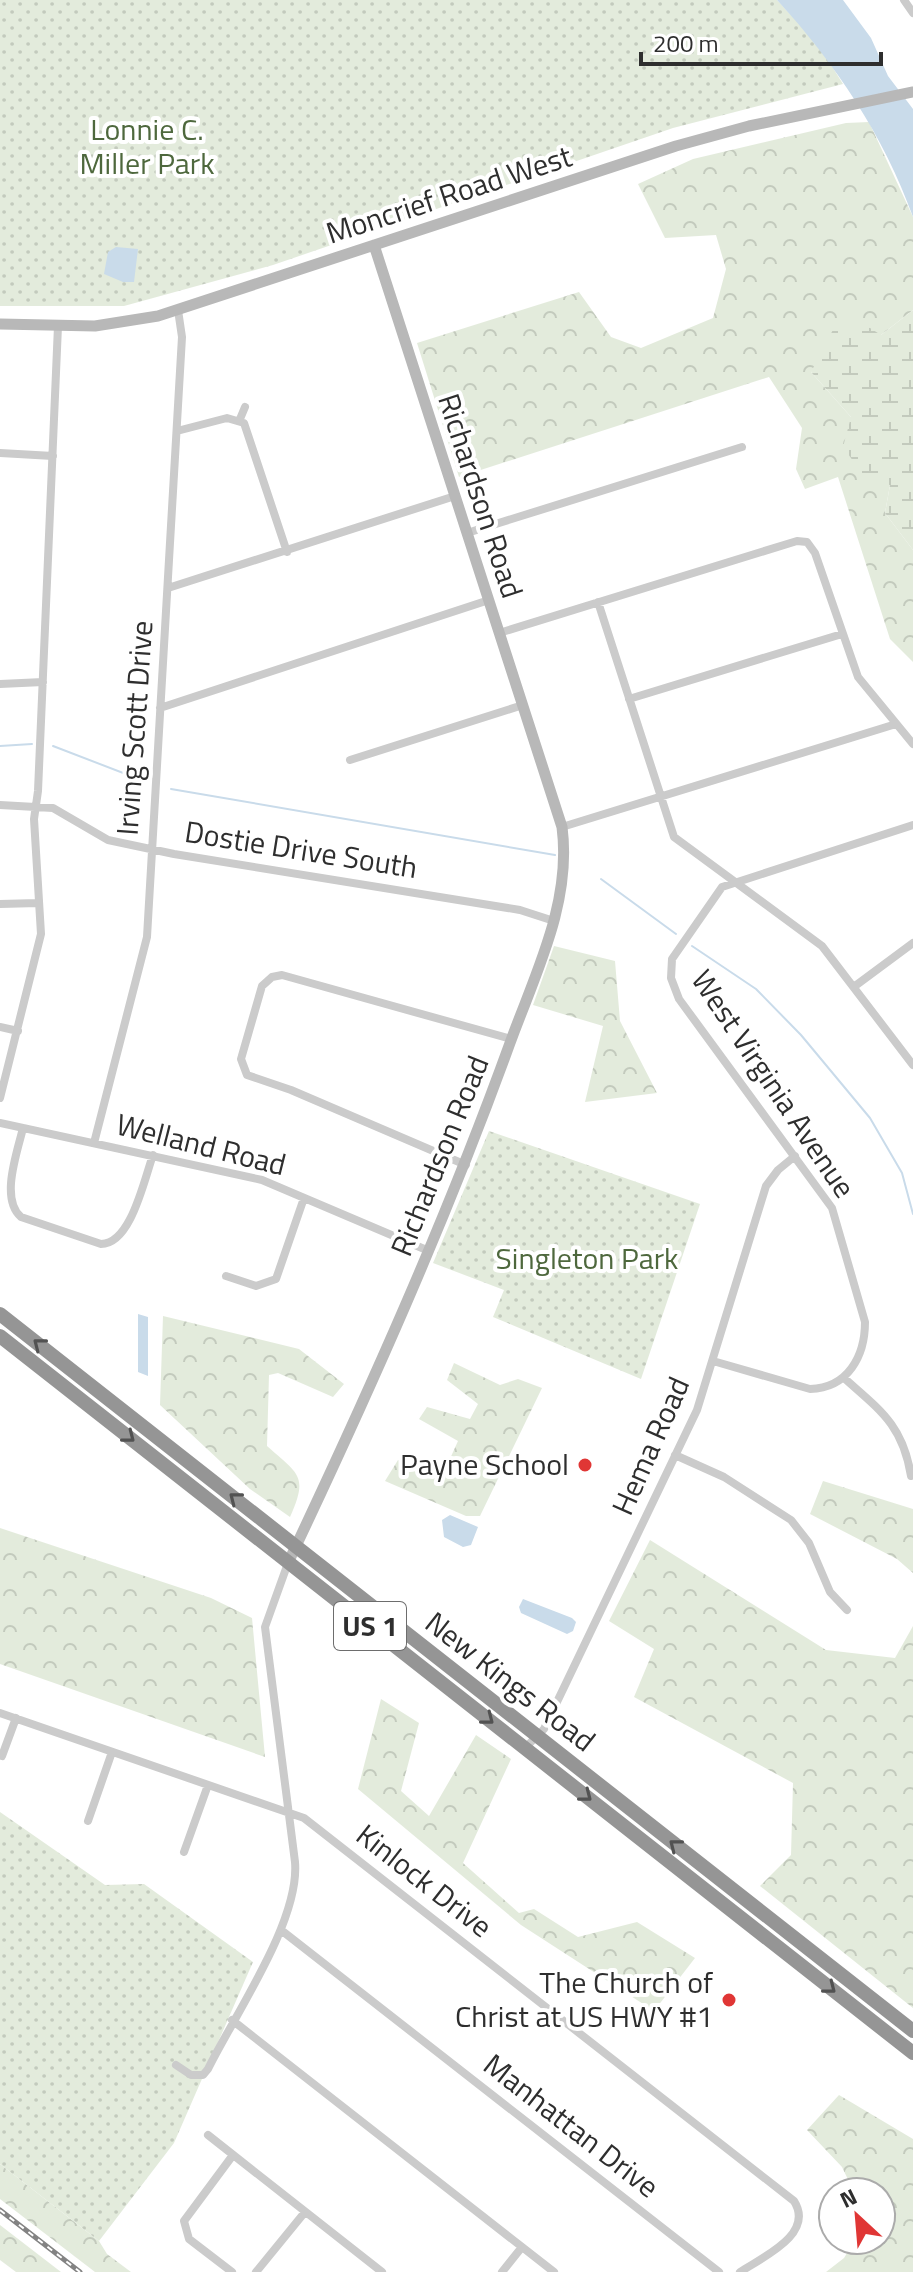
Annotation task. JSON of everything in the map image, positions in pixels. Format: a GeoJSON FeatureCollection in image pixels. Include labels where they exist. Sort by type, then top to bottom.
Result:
{"type":"FeatureCollection","features":[{"type":"Feature","properties":{"kind":"highway","name":"New Kings Road"},"geometry":{"type":"LineString","coordinates":[[0,1314],[913,2031]]}},
{"type":"Feature","properties":{"kind":"highway","name":"New Kings Road"},"geometry":{"type":"LineString","coordinates":[[0,1336],[913,2053]]}},
{"type":"Feature","properties":{"kind":"street"},"geometry":{"type":"LineString","coordinates":[[904,0],[913,13]]}},
{"type":"Feature","properties":{"kind":"street","name":"Moncrief Road West"},"geometry":{"type":"LineString","coordinates":[[0,324],[58,326],[121,323],[178,310],[676,146],[778,119],[913,92]]}},
{"type":"Feature","properties":{"kind":"street","name":"Richardson Road"},"geometry":{"type":"LineString","coordinates":[[176,2065],[191,2075],[203,2075],[208,2069],[281,1930],[296,1886],[265,1627],[288,1563],[466,1165],[554,921],[566,869],[562,827],[374,245]]}},
{"type":"Feature","properties":{"kind":"street","name":"Irving Scott Drive"},"geometry":{"type":"LineString","coordinates":[[94,1143],[145,950],[182,337],[178,310]]}},
{"type":"Feature","properties":{"kind":"street"},"geometry":{"type":"LineString","coordinates":[[0,1098],[37,961],[41,934],[36,805],[58,326]]}},
{"type":"Feature","properties":{"kind":"street"},"geometry":{"type":"LineString","coordinates":[[240,419],[245,407]]}},
{"type":"Feature","properties":{"kind":"street"},"geometry":{"type":"LineString","coordinates":[[177,431],[227,418],[240,419],[247,428],[287,552]]}},
{"type":"Feature","properties":{"kind":"street"},"geometry":{"type":"LineString","coordinates":[[467,533],[742,447]]}},
{"type":"Feature","properties":{"kind":"street"},"geometry":{"type":"LineString","coordinates":[[0,453],[53,456]]}},
{"type":"Feature","properties":{"kind":"street"},"geometry":{"type":"LineString","coordinates":[[168,588],[455,496]]}},
{"type":"Feature","properties":{"kind":"street"},"geometry":{"type":"LineString","coordinates":[[499,633],[797,541],[807,542],[815,553],[858,677],[913,744]]}},
{"type":"Feature","properties":{"kind":"street"},"geometry":{"type":"LineString","coordinates":[[160,708],[489,600]]}},
{"type":"Feature","properties":{"kind":"street"},"geometry":{"type":"LineString","coordinates":[[598,602],[674,837],[822,946],[913,1065]]}},
{"type":"Feature","properties":{"kind":"street"},"geometry":{"type":"LineString","coordinates":[[629,699],[842,634]]}},
{"type":"Feature","properties":{"kind":"street"},"geometry":{"type":"LineString","coordinates":[[0,684],[43,682]]}},
{"type":"Feature","properties":{"kind":"street"},"geometry":{"type":"LineString","coordinates":[[350,760],[523,705]]}},
{"type":"Feature","properties":{"kind":"street"},"geometry":{"type":"LineString","coordinates":[[562,827],[896,724]]}},
{"type":"Feature","properties":{"kind":"street","name":"Dostie Drive South"},"geometry":{"type":"LineString","coordinates":[[0,805],[53,808],[108,840],[520,910],[554,921]]}},
{"type":"Feature","properties":{"kind":"street"},"geometry":{"type":"LineString","coordinates":[[732,881],[913,825]]}},
{"type":"Feature","properties":{"kind":"street","name":"West Virginia Avenue"},"geometry":{"type":"LineString","coordinates":[[732,881],[722,887],[679,947],[672,959],[671,978],[679,999],[832,1208],[863,1310],[865,1338],[853,1368],[844,1378]]}},
{"type":"Feature","properties":{"kind":"street"},"geometry":{"type":"LineString","coordinates":[[0,904],[38,903]]}},
{"type":"Feature","properties":{"kind":"street"},"geometry":{"type":"LineString","coordinates":[[855,986],[913,943]]}},
{"type":"Feature","properties":{"kind":"street"},"geometry":{"type":"LineString","coordinates":[[466,1165],[291,1090],[252,1079],[243,1069],[241,1059],[262,986],[272,977],[282,975],[511,1039]]}},
{"type":"Feature","properties":{"kind":"street"},"geometry":{"type":"LineString","coordinates":[[0,1027],[18,1031]]}},
{"type":"Feature","properties":{"kind":"street","name":"Welland Road"},"geometry":{"type":"LineString","coordinates":[[0,1123],[237,1173],[429,1251]]}},
{"type":"Feature","properties":{"kind":"street"},"geometry":{"type":"LineString","coordinates":[[23,1128],[8,1202],[21,1217],[101,1244],[114,1242],[125,1231],[153,1155]]}},
{"type":"Feature","properties":{"kind":"street","name":"Hema Road"},"geometry":{"type":"LineString","coordinates":[[525,1748],[544,1729],[697,1410],[766,1186],[778,1170],[795,1156]]}},
{"type":"Feature","properties":{"kind":"street"},"geometry":{"type":"LineString","coordinates":[[226,1276],[256,1286],[276,1279],[304,1198]]}},
{"type":"Feature","properties":{"kind":"street"},"geometry":{"type":"LineString","coordinates":[[713,1361],[810,1389],[833,1385],[844,1378],[894,1425],[907,1450],[911,1476]]}},
{"type":"Feature","properties":{"kind":"street"},"geometry":{"type":"LineString","coordinates":[[67,1389],[78,1375]]}},
{"type":"Feature","properties":{"kind":"street"},"geometry":{"type":"LineString","coordinates":[[675,1455],[724,1477],[791,1520],[809,1543],[830,1592],[847,1610]]}},
{"type":"Feature","properties":{"kind":"street","name":"Kinlock Drive"},"geometry":{"type":"LineString","coordinates":[[0,1713],[287,1812],[317,1828],[794,2201],[800,2214],[796,2230],[740,2272]]}},
{"type":"Feature","properties":{"kind":"street"},"geometry":{"type":"LineString","coordinates":[[2,1756],[16,1718]]}},
{"type":"Feature","properties":{"kind":"street"},"geometry":{"type":"LineString","coordinates":[[88,1821],[112,1752]]}},
{"type":"Feature","properties":{"kind":"street"},"geometry":{"type":"LineString","coordinates":[[184,1852],[208,1785]]}},
{"type":"Feature","properties":{"kind":"street"},"geometry":{"type":"LineString","coordinates":[[723,1904],[734,1891]]}},
{"type":"Feature","properties":{"kind":"street","name":"Manhattan Drive"},"geometry":{"type":"LineString","coordinates":[[281,1930],[719,2272]]}},
{"type":"Feature","properties":{"kind":"street"},"geometry":{"type":"LineString","coordinates":[[232,2020],[554,2272]]}},
{"type":"Feature","properties":{"kind":"street"},"geometry":{"type":"LineString","coordinates":[[208,2135],[382,2272]]}},
{"type":"Feature","properties":{"kind":"street"},"geometry":{"type":"LineString","coordinates":[[232,2272],[189,2239],[184,2227],[186,2215],[233,2155]]}},
{"type":"Feature","properties":{"kind":"street"},"geometry":{"type":"LineString","coordinates":[[256,2272],[305,2212]]}},
{"type":"Feature","properties":{"kind":"street"},"geometry":{"type":"LineString","coordinates":[[502,2272],[522,2247]]}},
{"type":"Feature","properties":{"kind":"green space","name":"Lonnie C. Miller Park"},"geometry":{"type":"Polygon","coordinates":[[[0,0],[777,0],[818,44],[843,84],[673,128],[273,265],[124,306],[0,306],[0,0]]]}},
{"type":"Feature","properties":{"kind":"green space"},"geometry":{"type":"Polygon","coordinates":[[[869,122],[913,217],[913,310],[881,335],[811,372],[851,417],[890,485],[885,513],[913,550],[913,662],[890,639],[838,477],[805,489],[796,469],[802,428],[769,377],[459,477],[417,343],[579,292],[611,337],[641,348],[713,318],[726,269],[716,235],[665,238],[638,184],[693,159],[846,123],[869,122]]]}},
{"type":"Feature","properties":{"kind":"green space"},"geometry":{"type":"Polygon","coordinates":[[[913,310],[913,550],[885,513],[890,485],[869,483],[843,447],[851,417],[811,372],[837,322],[870,328],[881,335],[913,310]]]}},
{"type":"Feature","properties":{"kind":"green space"},"geometry":{"type":"Polygon","coordinates":[[[554,946],[615,961],[620,1021],[657,1093],[585,1102],[603,1026],[533,1005],[554,946]]]}},
{"type":"Feature","properties":{"kind":"green space","name":"Singleton Park"},"geometry":{"type":"Polygon","coordinates":[[[489,1131],[700,1204],[641,1379],[493,1317],[504,1290],[433,1263],[489,1131]]]}},
{"type":"Feature","properties":{"kind":"green space"},"geometry":{"type":"Polygon","coordinates":[[[163,1316],[299,1349],[344,1384],[333,1397],[278,1373],[269,1375],[267,1446],[293,1470],[299,1483],[290,1517],[250,1489],[160,1405],[163,1316]]]}},
{"type":"Feature","properties":{"kind":"green space"},"geometry":{"type":"Polygon","coordinates":[[[454,1363],[500,1385],[518,1379],[542,1388],[480,1516],[466,1516],[385,1481],[398,1460],[444,1472],[458,1441],[419,1419],[427,1407],[470,1419],[478,1404],[447,1380],[454,1363]]]}},
{"type":"Feature","properties":{"kind":"green space"},"geometry":{"type":"Polygon","coordinates":[[[823,1481],[913,1509],[913,1573],[897,1559],[810,1514],[823,1481]]]}},
{"type":"Feature","properties":{"kind":"green space"},"geometry":{"type":"Polygon","coordinates":[[[0,1528],[211,1598],[252,1618],[265,1757],[0,1664],[0,1528]]]}},
{"type":"Feature","properties":{"kind":"green space"},"geometry":{"type":"Polygon","coordinates":[[[650,1540],[826,1650],[895,1658],[913,1626],[913,2008],[760,1886],[791,1855],[793,1783],[634,1697],[654,1649],[609,1621],[650,1540]]]}},
{"type":"Feature","properties":{"kind":"green space"},"geometry":{"type":"Polygon","coordinates":[[[381,1699],[419,1723],[401,1791],[429,1816],[476,1735],[511,1759],[463,1863],[519,1913],[534,1909],[578,1937],[637,1922],[695,1958],[654,2011],[521,1925],[358,1789],[381,1699]]]}},
{"type":"Feature","properties":{"kind":"green space"},"geometry":{"type":"Polygon","coordinates":[[[0,1812],[105,1885],[144,1884],[253,1962],[174,2143],[99,2241],[0,2164],[0,1812]]]}},
{"type":"Feature","properties":{"kind":"green space"},"geometry":{"type":"Polygon","coordinates":[[[839,2095],[913,2139],[913,2272],[826,2272],[845,2256],[897,2256],[897,2176],[846,2176],[842,2167],[807,2130],[839,2095]]]}},
{"type":"Feature","properties":{"kind":"green space"},"geometry":{"type":"Polygon","coordinates":[[[0,2164],[99,2241],[107,2254],[131,2272],[95,2272],[0,2199],[0,2164]]]}},
{"type":"Feature","properties":{"kind":"green space"},"geometry":{"type":"Polygon","coordinates":[[[0,2225],[61,2272],[16,2272],[0,2260],[0,2225]]]}},
{"type":"Feature","properties":{"kind":"water"},"geometry":{"type":"Polygon","coordinates":[[[777,0],[843,0],[871,38],[888,76],[913,109],[913,217],[873,129],[819,49],[777,0]]]}},
{"type":"Feature","properties":{"kind":"water"},"geometry":{"type":"Polygon","coordinates":[[[116,247],[138,249],[134,282],[123,282],[104,274],[108,252],[116,247]]]}},
{"type":"Feature","properties":{"kind":"water"},"geometry":{"type":"Polygon","coordinates":[[[138,1314],[148,1317],[148,1376],[138,1372],[138,1314]]]}},
{"type":"Feature","properties":{"kind":"water"},"geometry":{"type":"Polygon","coordinates":[[[450,1515],[478,1527],[471,1545],[463,1547],[444,1537],[442,1520],[450,1515]]]}},
{"type":"Feature","properties":{"kind":"water"},"geometry":{"type":"Polygon","coordinates":[[[523,1599],[572,1618],[576,1622],[573,1631],[567,1634],[521,1613],[519,1607],[523,1599]]]}},
{"type":"Feature","properties":{"kind":"waterway"},"geometry":{"type":"LineString","coordinates":[[0,746],[32,744]]}},
{"type":"Feature","properties":{"kind":"waterway"},"geometry":{"type":"LineString","coordinates":[[53,746],[144,781]]}},
{"type":"Feature","properties":{"kind":"waterway"},"geometry":{"type":"LineString","coordinates":[[171,789],[555,855]]}},
{"type":"Feature","properties":{"kind":"waterway"},"geometry":{"type":"LineString","coordinates":[[601,879],[676,934]]}},
{"type":"Feature","properties":{"kind":"waterway"},"geometry":{"type":"LineString","coordinates":[[692,946],[756,989],[801,1035],[870,1118],[902,1173],[913,1214]]}},
{"type":"Feature","properties":{"kind":"railway"},"geometry":{"type":"LineString","coordinates":[[0,2210],[80,2272]]}},
{"type":"Feature","properties":{"kind":"place","name":"Payne School"},"geometry":{"type":"Point","coordinates":[585,1465]}},
{"type":"Feature","properties":{"kind":"place","name":"The Church of Christ at US HWY #1"},"geometry":{"type":"Point","coordinates":[729,2000]}}]}
